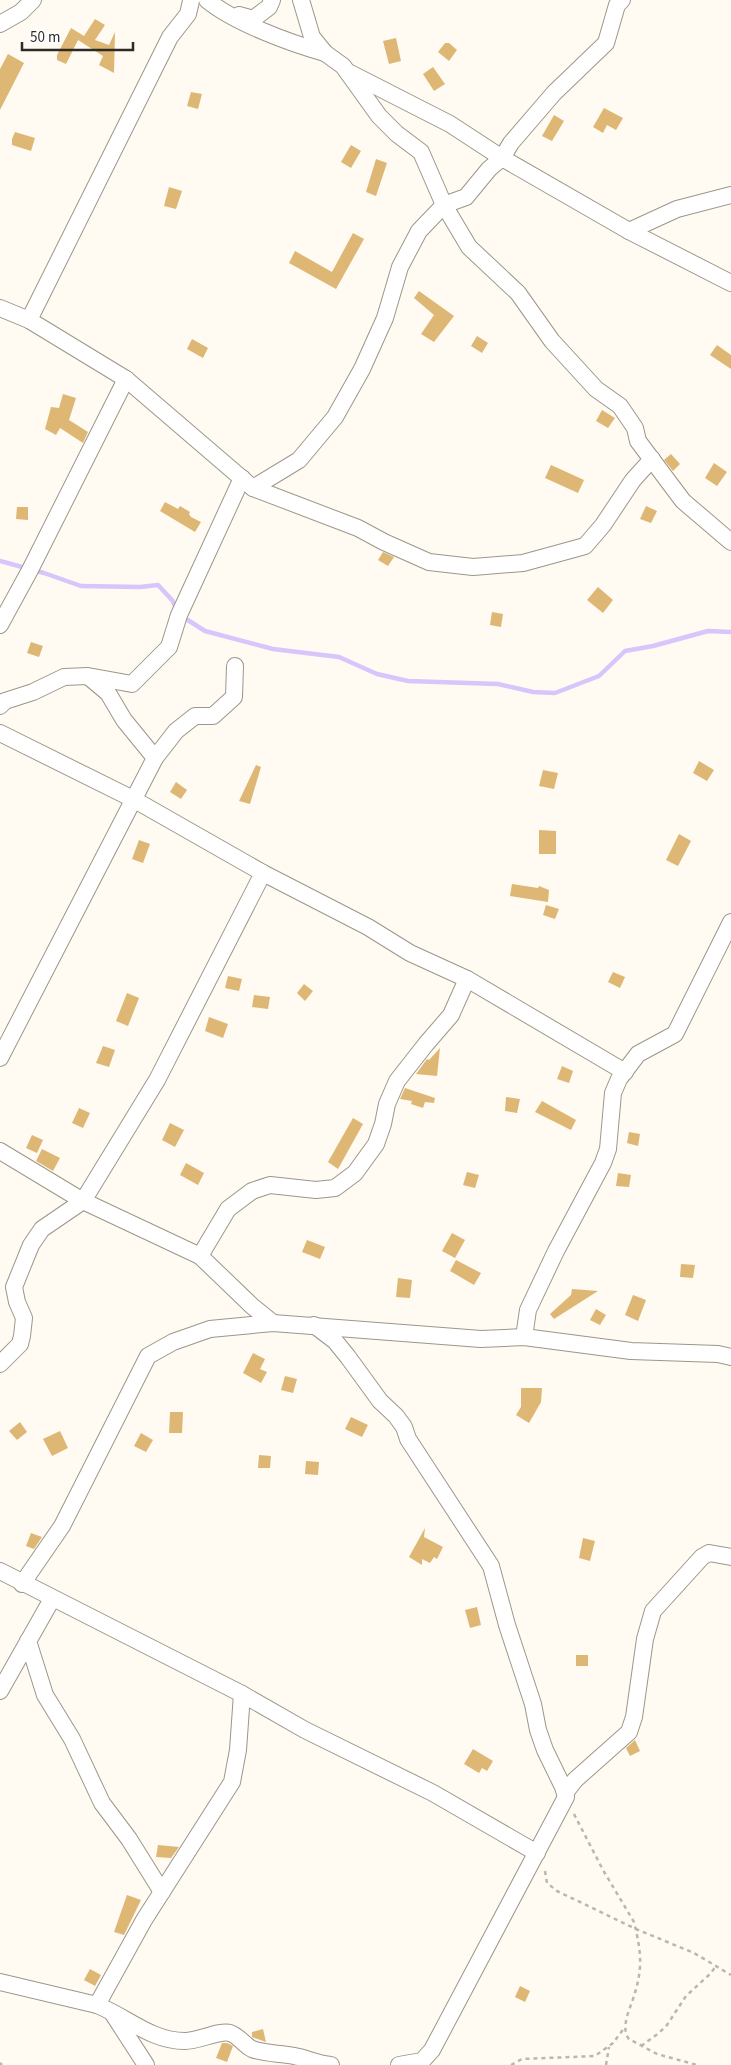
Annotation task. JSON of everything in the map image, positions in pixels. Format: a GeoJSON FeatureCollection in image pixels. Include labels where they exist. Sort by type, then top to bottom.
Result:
{"type":"FeatureCollection","features":[{"type":"Feature","properties":{"kind":"street"},"geometry":{"type":"LineString","coordinates":[[0,24],[21,12],[33,0]]}},
{"type":"Feature","properties":{"kind":"street"},"geometry":{"type":"LineString","coordinates":[[201,2],[253,19],[269,8],[272,0]]}},
{"type":"Feature","properties":{"kind":"street"},"geometry":{"type":"LineString","coordinates":[[301,0],[312,36],[325,53],[346,70],[450,124],[502,158],[629,232],[731,283]]}},
{"type":"Feature","properties":{"kind":"street"},"geometry":{"type":"LineString","coordinates":[[0,706],[5,701],[33,692],[64,678],[88,676],[132,684],[169,647],[179,615],[247,483],[299,460],[335,418],[362,369],[385,318],[400,267],[420,231],[444,205],[466,197],[489,169],[502,158],[511,144],[554,93],[606,43],[617,4],[622,0]]}},
{"type":"Feature","properties":{"kind":"street"},"geometry":{"type":"LineString","coordinates":[[201,2],[292,44],[325,53]]}},
{"type":"Feature","properties":{"kind":"street"},"geometry":{"type":"LineString","coordinates":[[28,320],[170,37],[188,14],[201,2]]}},
{"type":"Feature","properties":{"kind":"street"},"geometry":{"type":"LineString","coordinates":[[346,70],[379,116],[397,134],[421,152],[444,205],[469,248],[518,293],[552,341],[596,389],[620,406],[636,428],[638,441],[683,501],[731,542]]}},
{"type":"Feature","properties":{"kind":"street"},"geometry":{"type":"LineString","coordinates":[[629,232],[677,209],[731,195]]}},
{"type":"Feature","properties":{"kind":"street"},"geometry":{"type":"LineString","coordinates":[[0,308],[28,320],[126,379],[247,483],[358,528],[429,562],[473,567],[523,563],[585,546],[603,525],[633,480],[652,459]]}},
{"type":"Feature","properties":{"kind":"street"},"geometry":{"type":"LineString","coordinates":[[0,625],[30,570],[126,379]]}},
{"type":"Feature","properties":{"kind":"street"},"geometry":{"type":"LineString","coordinates":[[0,1058],[154,758],[176,731],[194,716],[213,716],[234,697],[235,666]]}},
{"type":"Feature","properties":{"kind":"street"},"geometry":{"type":"LineString","coordinates":[[88,676],[108,693],[124,720],[154,758]]}},
{"type":"Feature","properties":{"kind":"street"},"geometry":{"type":"LineString","coordinates":[[0,733],[132,799],[263,873],[368,928],[410,953],[467,979],[625,1072]]}},
{"type":"Feature","properties":{"kind":"street"},"geometry":{"type":"LineString","coordinates":[[0,1364],[20,1344],[24,1318],[16,1302],[14,1286],[31,1245],[42,1229],[83,1201],[157,1080],[263,873]]}},
{"type":"Feature","properties":{"kind":"street"},"geometry":{"type":"LineString","coordinates":[[524,1337],[528,1310],[556,1251],[603,1163],[608,1149],[613,1093],[619,1079],[638,1054],[675,1034],[731,922]]}},
{"type":"Feature","properties":{"kind":"street"},"geometry":{"type":"LineString","coordinates":[[200,1256],[228,1209],[252,1191],[270,1185],[316,1190],[335,1188],[355,1173],[376,1144],[387,1104],[397,1081],[452,1015],[467,979]]}},
{"type":"Feature","properties":{"kind":"street"},"geometry":{"type":"LineString","coordinates":[[0,1151],[83,1201],[200,1256],[252,1306],[273,1323]]}},
{"type":"Feature","properties":{"kind":"street"},"geometry":{"type":"LineString","coordinates":[[22,1584],[62,1526],[148,1356],[173,1342],[210,1329],[273,1323],[314,1325],[481,1339],[524,1337],[623,1350],[718,1354],[731,1357]]}},
{"type":"Feature","properties":{"kind":"street"},"geometry":{"type":"LineString","coordinates":[[314,1325],[335,1341],[380,1401],[396,1416],[404,1428],[408,1439],[491,1566],[507,1625],[528,1686],[538,1730],[565,1795]]}},
{"type":"Feature","properties":{"kind":"street"},"geometry":{"type":"LineString","coordinates":[[399,2065],[421,2063],[432,2050],[539,1851],[565,1795],[575,1780],[629,1732],[634,1717],[645,1639],[653,1611],[702,1557],[710,1553],[731,1557]]}},
{"type":"Feature","properties":{"kind":"street"},"geometry":{"type":"LineString","coordinates":[[0,1572],[242,1694],[305,1730],[433,1793],[539,1851]]}},
{"type":"Feature","properties":{"kind":"street"},"geometry":{"type":"LineString","coordinates":[[0,1691],[52,1599]]}},
{"type":"Feature","properties":{"kind":"street"},"geometry":{"type":"LineString","coordinates":[[28,1641],[45,1695],[72,1739],[102,1803],[129,1839],[162,1892]]}},
{"type":"Feature","properties":{"kind":"street"},"geometry":{"type":"LineString","coordinates":[[104,2007],[162,1892],[232,1782],[238,1750],[242,1694]]}},
{"type":"Feature","properties":{"kind":"street"},"geometry":{"type":"LineString","coordinates":[[0,1982],[104,2007],[147,2032],[162,2036],[184,2041],[204,2039],[226,2032],[238,2037],[250,2048],[259,2051],[294,2056],[331,2065]]}},
{"type":"Feature","properties":{"kind":"street"},"geometry":{"type":"LineString","coordinates":[[104,2007],[146,2065]]}},
{"type":"Feature","properties":{"kind":"path"},"geometry":{"type":"LineString","coordinates":[[565,1795],[603,1870],[634,1922],[636,1929],[642,1954],[639,1980],[626,2025],[626,2036],[629,2040],[640,2046],[672,2059],[692,2062],[697,2065]]}},
{"type":"Feature","properties":{"kind":"path"},"geometry":{"type":"LineString","coordinates":[[539,1851],[550,1887],[636,1929],[694,1953],[731,1975]]}},
{"type":"Feature","properties":{"kind":"path"},"geometry":{"type":"LineString","coordinates":[[640,2046],[666,2025],[686,1996],[716,1966]]}},
{"type":"Feature","properties":{"kind":"path"},"geometry":{"type":"LineString","coordinates":[[511,2065],[522,2059],[595,2056],[610,2046],[626,2025]]}},
{"type":"Feature","properties":{"kind":"path"},"geometry":{"type":"LineString","coordinates":[[606,2065],[610,2046]]}},
{"type":"Feature","properties":{"kind":"building"},"geometry":{"type":"Polygon","coordinates":[[[95,19],[105,25],[95,40],[109,45],[115,32],[114,73],[99,65],[103,56],[78,40],[66,64],[57,60],[57,55],[71,28],[84,36],[95,19]]]}},
{"type":"Feature","properties":{"kind":"building"},"geometry":{"type":"Polygon","coordinates":[[[396,38],[401,61],[389,64],[383,41],[396,38]]]}},
{"type":"Feature","properties":{"kind":"building"},"geometry":{"type":"Polygon","coordinates":[[[445,43],[449,43],[457,50],[449,61],[438,52],[445,43]]]}},
{"type":"Feature","properties":{"kind":"building"},"geometry":{"type":"Polygon","coordinates":[[[8,54],[24,63],[0,110],[0,69],[8,54]]]}},
{"type":"Feature","properties":{"kind":"building"},"geometry":{"type":"Polygon","coordinates":[[[433,67],[445,84],[434,91],[423,74],[433,67]]]}},
{"type":"Feature","properties":{"kind":"building"},"geometry":{"type":"Polygon","coordinates":[[[191,92],[202,94],[198,109],[187,106],[191,92]]]}},
{"type":"Feature","properties":{"kind":"building"},"geometry":{"type":"Polygon","coordinates":[[[604,108],[623,118],[616,130],[607,125],[603,133],[593,127],[604,108]]]}},
{"type":"Feature","properties":{"kind":"building"},"geometry":{"type":"Polygon","coordinates":[[[554,115],[564,121],[552,141],[542,136],[554,115]]]}},
{"type":"Feature","properties":{"kind":"building"},"geometry":{"type":"Polygon","coordinates":[[[15,132],[35,138],[31,151],[12,145],[15,132]]]}},
{"type":"Feature","properties":{"kind":"building"},"geometry":{"type":"Polygon","coordinates":[[[351,145],[361,151],[351,168],[341,162],[351,145]]]}},
{"type":"Feature","properties":{"kind":"building"},"geometry":{"type":"Polygon","coordinates":[[[376,159],[387,163],[376,196],[366,192],[376,159]]]}},
{"type":"Feature","properties":{"kind":"building"},"geometry":{"type":"Polygon","coordinates":[[[169,187],[182,191],[176,209],[164,206],[169,187]]]}},
{"type":"Feature","properties":{"kind":"building"},"geometry":{"type":"Polygon","coordinates":[[[353,233],[364,239],[336,289],[289,263],[295,251],[332,272],[353,233]]]}},
{"type":"Feature","properties":{"kind":"building"},"geometry":{"type":"Polygon","coordinates":[[[419,291],[454,316],[434,342],[421,334],[434,315],[414,298],[419,291]]]}},
{"type":"Feature","properties":{"kind":"building"},"geometry":{"type":"Polygon","coordinates":[[[477,336],[488,343],[482,353],[471,346],[477,336]]]}},
{"type":"Feature","properties":{"kind":"building"},"geometry":{"type":"Polygon","coordinates":[[[192,339],[208,348],[203,358],[187,349],[192,339]]]}},
{"type":"Feature","properties":{"kind":"building"},"geometry":{"type":"Polygon","coordinates":[[[717,345],[731,355],[731,369],[710,355],[717,345]]]}},
{"type":"Feature","properties":{"kind":"building"},"geometry":{"type":"Polygon","coordinates":[[[63,394],[76,398],[69,420],[88,432],[83,443],[60,428],[56,435],[45,429],[51,407],[59,408],[63,394]]]}},
{"type":"Feature","properties":{"kind":"building"},"geometry":{"type":"Polygon","coordinates":[[[602,410],[615,418],[608,428],[596,421],[602,410]]]}},
{"type":"Feature","properties":{"kind":"building"},"geometry":{"type":"Polygon","coordinates":[[[671,454],[680,464],[673,471],[664,460],[671,454]]]}},
{"type":"Feature","properties":{"kind":"building"},"geometry":{"type":"Polygon","coordinates":[[[714,463],[727,472],[717,486],[705,478],[714,463]]]}},
{"type":"Feature","properties":{"kind":"building"},"geometry":{"type":"Polygon","coordinates":[[[551,465],[584,480],[578,493],[545,478],[551,465]]]}},
{"type":"Feature","properties":{"kind":"building"},"geometry":{"type":"Polygon","coordinates":[[[165,502],[178,509],[180,506],[190,512],[191,517],[201,522],[195,532],[160,511],[165,502]]]}},
{"type":"Feature","properties":{"kind":"building"},"geometry":{"type":"Polygon","coordinates":[[[646,506],[657,511],[651,523],[640,519],[646,506]]]}},
{"type":"Feature","properties":{"kind":"building"},"geometry":{"type":"Polygon","coordinates":[[[17,507],[28,507],[28,520],[16,519],[17,507]]]}},
{"type":"Feature","properties":{"kind":"building"},"geometry":{"type":"Polygon","coordinates":[[[383,552],[394,557],[388,566],[378,560],[383,552]]]}},
{"type":"Feature","properties":{"kind":"building"},"geometry":{"type":"Polygon","coordinates":[[[598,587],[613,600],[603,613],[587,600],[598,587]]]}},
{"type":"Feature","properties":{"kind":"building"},"geometry":{"type":"Polygon","coordinates":[[[492,612],[503,614],[501,627],[490,625],[492,612]]]}},
{"type":"Feature","properties":{"kind":"building"},"geometry":{"type":"Polygon","coordinates":[[[31,642],[43,646],[39,657],[27,653],[31,642]]]}},
{"type":"Feature","properties":{"kind":"building"},"geometry":{"type":"Polygon","coordinates":[[[699,761],[714,770],[707,781],[693,773],[699,761]]]}},
{"type":"Feature","properties":{"kind":"building"},"geometry":{"type":"Polygon","coordinates":[[[256,765],[261,767],[250,804],[239,801],[256,765]]]}},
{"type":"Feature","properties":{"kind":"building"},"geometry":{"type":"Polygon","coordinates":[[[543,770],[558,773],[554,789],[539,786],[543,770]]]}},
{"type":"Feature","properties":{"kind":"building"},"geometry":{"type":"Polygon","coordinates":[[[176,782],[187,790],[181,799],[170,792],[176,782]]]}},
{"type":"Feature","properties":{"kind":"building"},"geometry":{"type":"Polygon","coordinates":[[[539,830],[556,831],[556,854],[539,854],[539,830]]]}},
{"type":"Feature","properties":{"kind":"building"},"geometry":{"type":"Polygon","coordinates":[[[679,834],[691,841],[678,866],[666,860],[679,834]]]}},
{"type":"Feature","properties":{"kind":"building"},"geometry":{"type":"Polygon","coordinates":[[[139,840],[150,844],[143,863],[132,859],[139,840]]]}},
{"type":"Feature","properties":{"kind":"building"},"geometry":{"type":"Polygon","coordinates":[[[512,884],[538,888],[539,886],[549,890],[548,902],[510,896],[512,884]]]}},
{"type":"Feature","properties":{"kind":"building"},"geometry":{"type":"Polygon","coordinates":[[[546,905],[559,909],[555,919],[543,915],[546,905]]]}},
{"type":"Feature","properties":{"kind":"building"},"geometry":{"type":"Polygon","coordinates":[[[613,972],[625,977],[620,988],[608,982],[613,972]]]}},
{"type":"Feature","properties":{"kind":"building"},"geometry":{"type":"Polygon","coordinates":[[[228,976],[242,979],[239,991],[225,988],[228,976]]]}},
{"type":"Feature","properties":{"kind":"building"},"geometry":{"type":"Polygon","coordinates":[[[304,984],[313,991],[305,1001],[297,993],[304,984]]]}},
{"type":"Feature","properties":{"kind":"building"},"geometry":{"type":"Polygon","coordinates":[[[127,993],[139,998],[128,1026],[116,1021],[127,993]]]}},
{"type":"Feature","properties":{"kind":"building"},"geometry":{"type":"Polygon","coordinates":[[[254,995],[270,997],[268,1009],[252,1007],[254,995]]]}},
{"type":"Feature","properties":{"kind":"building"},"geometry":{"type":"Polygon","coordinates":[[[209,1017],[228,1024],[223,1038],[205,1031],[209,1017]]]}},
{"type":"Feature","properties":{"kind":"building"},"geometry":{"type":"Polygon","coordinates":[[[103,1046],[115,1050],[109,1067],[96,1063],[103,1046]]]}},
{"type":"Feature","properties":{"kind":"building"},"geometry":{"type":"Polygon","coordinates":[[[440,1048],[437,1076],[416,1074],[427,1059],[429,1060],[440,1048]]]}},
{"type":"Feature","properties":{"kind":"building"},"geometry":{"type":"Polygon","coordinates":[[[562,1066],[573,1071],[569,1083],[557,1079],[562,1066]]]}},
{"type":"Feature","properties":{"kind":"building"},"geometry":{"type":"Polygon","coordinates":[[[405,1088],[435,1098],[434,1103],[425,1102],[423,1108],[411,1104],[412,1101],[400,1099],[405,1088]]]}},
{"type":"Feature","properties":{"kind":"building"},"geometry":{"type":"Polygon","coordinates":[[[506,1097],[520,1099],[517,1113],[505,1111],[506,1097]]]}},
{"type":"Feature","properties":{"kind":"building"},"geometry":{"type":"Polygon","coordinates":[[[542,1101],[576,1120],[571,1130],[535,1112],[542,1101]]]}},
{"type":"Feature","properties":{"kind":"building"},"geometry":{"type":"Polygon","coordinates":[[[79,1108],[90,1113],[83,1128],[72,1123],[79,1108]]]}},
{"type":"Feature","properties":{"kind":"building"},"geometry":{"type":"Polygon","coordinates":[[[353,1118],[363,1124],[338,1169],[328,1162],[353,1118]]]}},
{"type":"Feature","properties":{"kind":"building"},"geometry":{"type":"Polygon","coordinates":[[[170,1123],[184,1130],[175,1147],[162,1140],[170,1123]]]}},
{"type":"Feature","properties":{"kind":"building"},"geometry":{"type":"Polygon","coordinates":[[[629,1132],[640,1134],[638,1146],[627,1143],[629,1132]]]}},
{"type":"Feature","properties":{"kind":"building"},"geometry":{"type":"Polygon","coordinates":[[[32,1135],[43,1140],[37,1153],[26,1148],[32,1135]]]}},
{"type":"Feature","properties":{"kind":"building"},"geometry":{"type":"Polygon","coordinates":[[[42,1149],[60,1158],[53,1171],[36,1161],[42,1149]]]}},
{"type":"Feature","properties":{"kind":"building"},"geometry":{"type":"Polygon","coordinates":[[[186,1163],[204,1173],[198,1185],[180,1175],[186,1163]]]}},
{"type":"Feature","properties":{"kind":"building"},"geometry":{"type":"Polygon","coordinates":[[[467,1172],[479,1175],[475,1188],[463,1185],[467,1172]]]}},
{"type":"Feature","properties":{"kind":"building"},"geometry":{"type":"Polygon","coordinates":[[[618,1173],[631,1175],[629,1187],[616,1186],[618,1173]]]}},
{"type":"Feature","properties":{"kind":"building"},"geometry":{"type":"Polygon","coordinates":[[[452,1233],[465,1240],[455,1258],[442,1251],[452,1233]]]}},
{"type":"Feature","properties":{"kind":"building"},"geometry":{"type":"Polygon","coordinates":[[[307,1240],[325,1247],[320,1259],[302,1252],[307,1240]]]}},
{"type":"Feature","properties":{"kind":"building"},"geometry":{"type":"Polygon","coordinates":[[[456,1260],[481,1273],[474,1285],[450,1271],[456,1260]]]}},
{"type":"Feature","properties":{"kind":"building"},"geometry":{"type":"Polygon","coordinates":[[[681,1264],[695,1265],[693,1278],[680,1277],[681,1264]]]}},
{"type":"Feature","properties":{"kind":"building"},"geometry":{"type":"Polygon","coordinates":[[[398,1278],[412,1280],[410,1298],[396,1297],[398,1278]]]}},
{"type":"Feature","properties":{"kind":"building"},"geometry":{"type":"Polygon","coordinates":[[[572,1289],[598,1291],[554,1319],[550,1314],[571,1295],[572,1289]]]}},
{"type":"Feature","properties":{"kind":"building"},"geometry":{"type":"Polygon","coordinates":[[[633,1295],[646,1300],[638,1321],[625,1315],[633,1295]]]}},
{"type":"Feature","properties":{"kind":"building"},"geometry":{"type":"Polygon","coordinates":[[[596,1309],[606,1315],[600,1325],[590,1320],[596,1309]]]}},
{"type":"Feature","properties":{"kind":"building"},"geometry":{"type":"Polygon","coordinates":[[[253,1353],[265,1359],[260,1369],[267,1372],[261,1383],[243,1373],[253,1353]]]}},
{"type":"Feature","properties":{"kind":"building"},"geometry":{"type":"Polygon","coordinates":[[[285,1376],[297,1379],[293,1393],[281,1390],[285,1376]]]}},
{"type":"Feature","properties":{"kind":"building"},"geometry":{"type":"Polygon","coordinates":[[[521,1388],[542,1388],[541,1402],[529,1423],[516,1415],[521,1407],[521,1388]]]}},
{"type":"Feature","properties":{"kind":"building"},"geometry":{"type":"Polygon","coordinates":[[[170,1412],[183,1412],[182,1433],[169,1433],[170,1412]]]}},
{"type":"Feature","properties":{"kind":"building"},"geometry":{"type":"Polygon","coordinates":[[[351,1417],[368,1425],[362,1437],[345,1429],[351,1417]]]}},
{"type":"Feature","properties":{"kind":"building"},"geometry":{"type":"Polygon","coordinates":[[[20,1422],[27,1432],[17,1440],[9,1431],[20,1422]]]}},
{"type":"Feature","properties":{"kind":"building"},"geometry":{"type":"Polygon","coordinates":[[[60,1431],[68,1448],[52,1456],[43,1439],[60,1431]]]}},
{"type":"Feature","properties":{"kind":"building"},"geometry":{"type":"Polygon","coordinates":[[[141,1433],[153,1440],[146,1452],[134,1446],[141,1433]]]}},
{"type":"Feature","properties":{"kind":"building"},"geometry":{"type":"Polygon","coordinates":[[[259,1455],[271,1456],[270,1468],[258,1468],[259,1455]]]}},
{"type":"Feature","properties":{"kind":"building"},"geometry":{"type":"Polygon","coordinates":[[[306,1461],[319,1462],[318,1475],[305,1474],[306,1461]]]}},
{"type":"Feature","properties":{"kind":"building"},"geometry":{"type":"Polygon","coordinates":[[[425,1528],[424,1537],[443,1547],[437,1559],[434,1557],[430,1563],[422,1559],[422,1565],[409,1557],[425,1528]]]}},
{"type":"Feature","properties":{"kind":"building"},"geometry":{"type":"Polygon","coordinates":[[[31,1533],[42,1537],[34,1549],[26,1546],[31,1533]]]}},
{"type":"Feature","properties":{"kind":"building"},"geometry":{"type":"Polygon","coordinates":[[[583,1538],[595,1541],[590,1561],[579,1558],[583,1538]]]}},
{"type":"Feature","properties":{"kind":"building"},"geometry":{"type":"Polygon","coordinates":[[[477,1607],[481,1625],[470,1628],[465,1610],[477,1607]]]}},
{"type":"Feature","properties":{"kind":"building"},"geometry":{"type":"Polygon","coordinates":[[[576,1655],[588,1655],[588,1666],[576,1666],[576,1655]]]}},
{"type":"Feature","properties":{"kind":"building"},"geometry":{"type":"Polygon","coordinates":[[[635,1740],[640,1751],[630,1756],[626,1748],[635,1740]]]}},
{"type":"Feature","properties":{"kind":"building"},"geometry":{"type":"Polygon","coordinates":[[[473,1749],[493,1761],[487,1771],[482,1768],[479,1773],[464,1764],[473,1749]]]}},
{"type":"Feature","properties":{"kind":"building"},"geometry":{"type":"Polygon","coordinates":[[[158,1845],[179,1847],[171,1858],[156,1857],[158,1845]]]}},
{"type":"Feature","properties":{"kind":"building"},"geometry":{"type":"Polygon","coordinates":[[[127,1895],[141,1900],[124,1935],[114,1932],[127,1895]]]}},
{"type":"Feature","properties":{"kind":"building"},"geometry":{"type":"Polygon","coordinates":[[[90,1969],[101,1975],[95,1986],[84,1980],[90,1969]]]}},
{"type":"Feature","properties":{"kind":"building"},"geometry":{"type":"Polygon","coordinates":[[[520,1986],[530,1991],[525,2002],[515,1997],[520,1986]]]}},
{"type":"Feature","properties":{"kind":"building"},"geometry":{"type":"Polygon","coordinates":[[[263,2029],[266,2042],[252,2037],[252,2032],[263,2029]]]}},
{"type":"Feature","properties":{"kind":"building"},"geometry":{"type":"Polygon","coordinates":[[[222,2043],[233,2046],[227,2062],[216,2058],[222,2043]]]}},
{"type":"Feature","properties":{"kind":"waterway"},"geometry":{"type":"LineString","coordinates":[[0,561],[44,573],[81,586],[140,587],[158,585],[172,600],[177,610]]}},
{"type":"Feature","properties":{"kind":"waterway"},"geometry":{"type":"LineString","coordinates":[[183,617],[205,631],[273,649],[339,657],[377,674],[408,681],[498,684],[533,692],[555,693],[599,676],[625,651],[653,646],[708,631],[731,632]]}}]}
